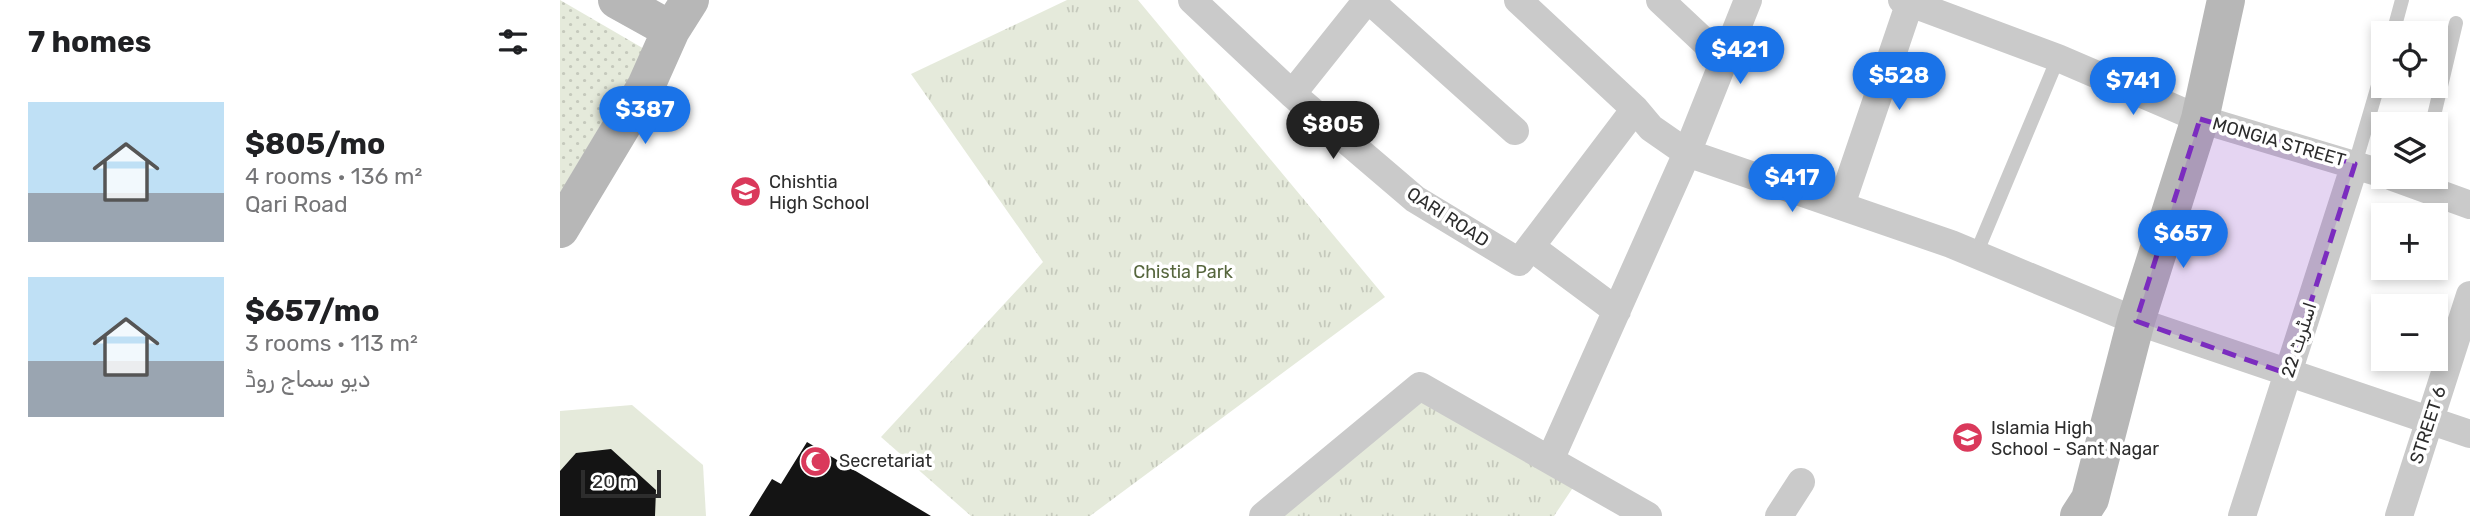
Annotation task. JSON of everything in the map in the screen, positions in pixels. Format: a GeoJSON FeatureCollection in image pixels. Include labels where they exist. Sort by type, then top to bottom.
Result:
{"type":"FeatureCollection","features":[{"type":"Feature","properties":{"kind":"main road"},"geometry":{"type":"LineString","coordinates":[[560,229],[646,86],[680,15],[617,0]]}},
{"type":"Feature","properties":{"kind":"main road"},"geometry":{"type":"LineString","coordinates":[[2080,516],[2090,499],[2136,321],[2200,119],[2226,0]]}},
{"type":"Feature","properties":{"kind":"street","name":"QARI ROAD"},"geometry":{"type":"LineString","coordinates":[[1192,0],[1292,94],[1415,198],[1525,254],[1617,311]]}},
{"type":"Feature","properties":{"kind":"street"},"geometry":{"type":"LineString","coordinates":[[1292,94],[1368,0],[1515,131]]}},
{"type":"Feature","properties":{"kind":"street"},"geometry":{"type":"LineString","coordinates":[[1518,0],[1635,109],[1651,128],[1687,153],[1976,254],[2136,321],[2470,435]]}},
{"type":"Feature","properties":{"kind":"street"},"geometry":{"type":"LineString","coordinates":[[1660,0],[1724,60]]}},
{"type":"Feature","properties":{"kind":"street"},"geometry":{"type":"LineString","coordinates":[[1550,460],[1687,153],[1748,0]]}},
{"type":"Feature","properties":{"kind":"street"},"geometry":{"type":"LineString","coordinates":[[1841,205],[1906,1]]}},
{"type":"Feature","properties":{"kind":"street","name":"MONGIA STREET"},"geometry":{"type":"LineString","coordinates":[[1906,1],[2058,58],[2200,119],[2371,170]]}},
{"type":"Feature","properties":{"kind":"street"},"geometry":{"type":"LineString","coordinates":[[1525,254],[1635,109]]}},
{"type":"Feature","properties":{"kind":"street","name":"اسٹریٹ 22"},"geometry":{"type":"LineString","coordinates":[[2242,516],[2355,164]]}},
{"type":"Feature","properties":{"kind":"street"},"geometry":{"type":"LineString","coordinates":[[2432,189],[2470,205]]}},
{"type":"Feature","properties":{"kind":"street","name":"STREET 6"},"geometry":{"type":"LineString","coordinates":[[2399,516],[2470,295]]}},
{"type":"Feature","properties":{"kind":"street"},"geometry":{"type":"LineString","coordinates":[[1263,516],[1420,386],[1648,516]]}},
{"type":"Feature","properties":{"kind":"street"},"geometry":{"type":"LineString","coordinates":[[1779,516],[1801,482]]}},
{"type":"Feature","properties":{"kind":"lane"},"geometry":{"type":"LineString","coordinates":[[2396,21],[2402,0]]}},
{"type":"Feature","properties":{"kind":"lane"},"geometry":{"type":"LineString","coordinates":[[2435,112],[2456,23]]}},
{"type":"Feature","properties":{"kind":"lane"},"geometry":{"type":"LineString","coordinates":[[1976,254],[2058,58]]}},
{"type":"Feature","properties":{"kind":"lane"},"geometry":{"type":"LineString","coordinates":[[2355,164],[2374,98]]}},
{"type":"Feature","properties":{"kind":"highlighted area"},"geometry":{"type":"Polygon","coordinates":[[[2200,119],[2355,164],[2288,374],[2136,321],[2200,119]]]}},
{"type":"Feature","properties":{"kind":"green space"},"geometry":{"type":"Polygon","coordinates":[[[560,0],[646,50],[560,193],[560,0]]]}},
{"type":"Feature","properties":{"kind":"green space","name":"Chistia Park"},"geometry":{"type":"Polygon","coordinates":[[[1067,0],[1138,0],[1385,297],[1090,516],[971,516],[881,437],[1043,262],[911,74],[1067,0]]]}},
{"type":"Feature","properties":{"kind":"green space"},"geometry":{"type":"Polygon","coordinates":[[[1420,386],[1580,477],[1554,516],[1263,516],[1420,386]]]}},
{"type":"Feature","properties":{"kind":"green space"},"geometry":{"type":"Polygon","coordinates":[[[632,405],[703,465],[706,516],[560,516],[560,411],[632,405]]]}},
{"type":"Feature","properties":{"kind":"building","name":"Secretariat"},"geometry":{"type":"Polygon","coordinates":[[[807,442],[931,516],[749,516],[772,479],[781,484],[807,442]]]}},
{"type":"Feature","properties":{"kind":"building"},"geometry":{"type":"Polygon","coordinates":[[[611,449],[656,490],[655,516],[560,516],[560,471],[576,453],[611,449]]]}},
{"type":"Feature","properties":{"kind":"place","name":"Chishtia High School"},"geometry":{"type":"Point","coordinates":[746,192]}},
{"type":"Feature","properties":{"kind":"place","name":"Islamia High School - Sant Nagar"},"geometry":{"type":"Point","coordinates":[1968,438]}},
{"type":"Feature","properties":{"kind":"place","name":"Secretariat"},"geometry":{"type":"Point","coordinates":[816,461]}}]}
